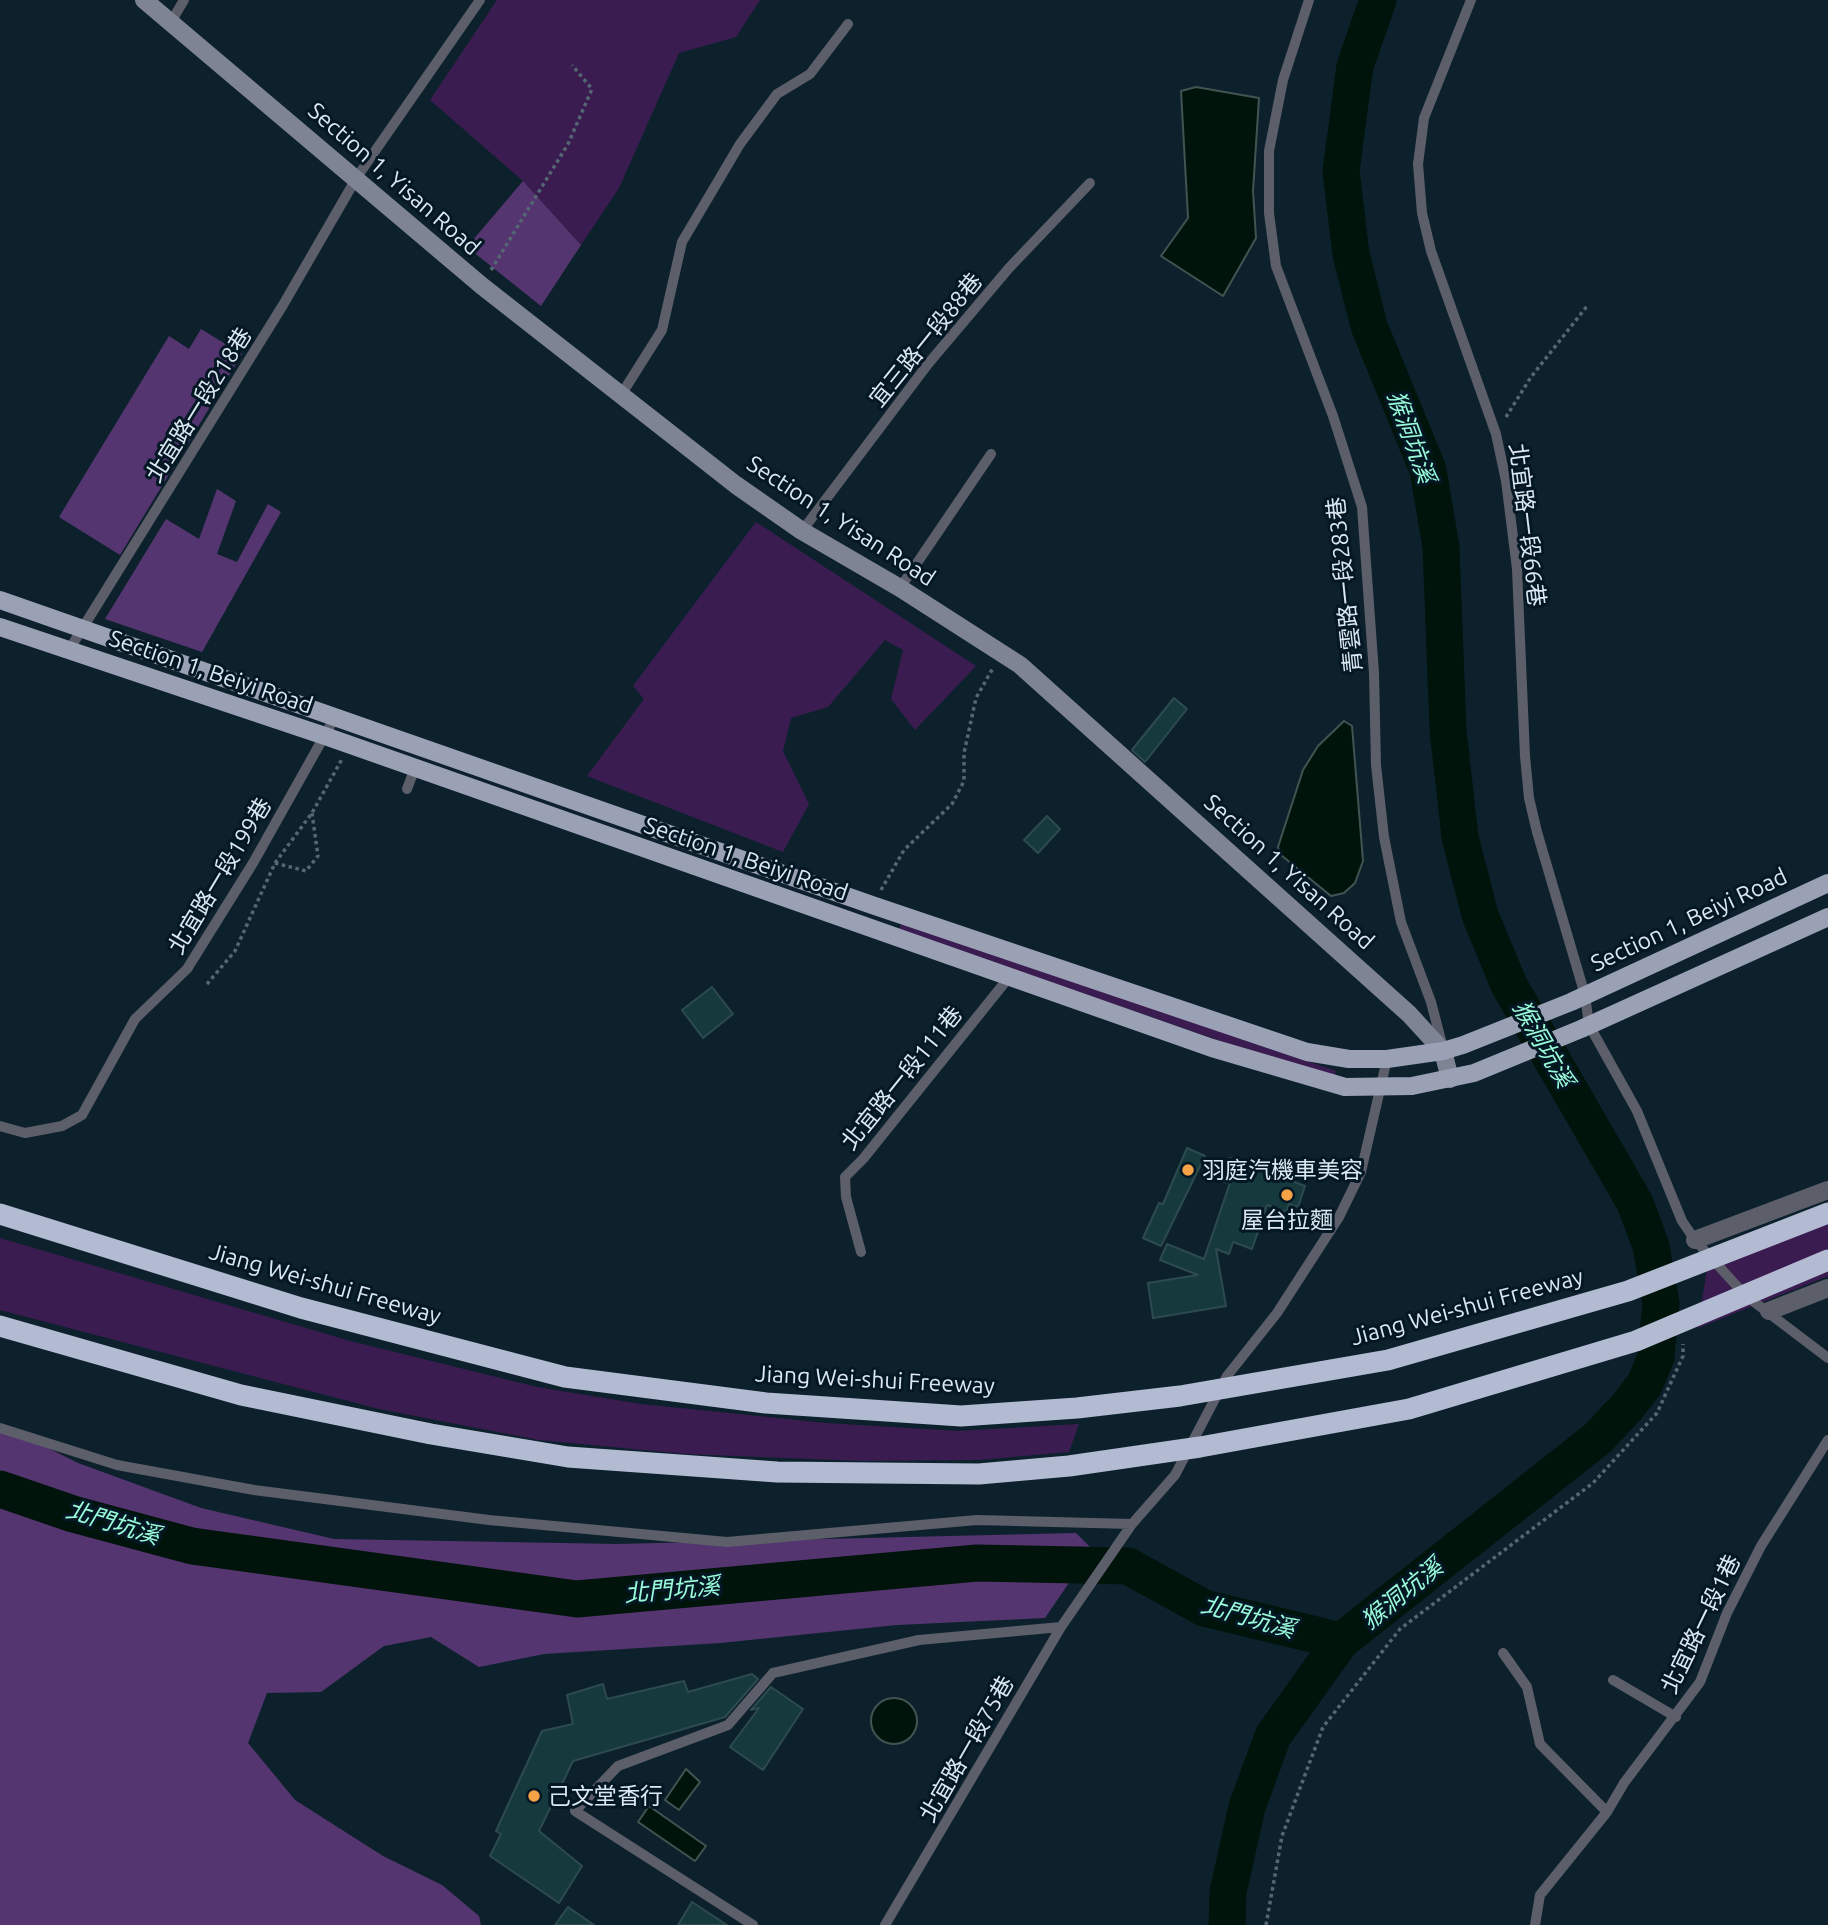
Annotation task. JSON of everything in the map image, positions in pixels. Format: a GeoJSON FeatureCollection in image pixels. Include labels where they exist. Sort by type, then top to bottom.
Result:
{"type":"FeatureCollection","features":[{"type":"Feature","properties":{"kind":"highway","name":"Jiang Wei-shui Freeway"},"geometry":{"type":"LineString","coordinates":[[0,1214],[301,1307],[565,1377],[766,1404],[961,1416],[1077,1408],[1180,1396],[1388,1360],[1628,1291],[1828,1213]]}},
{"type":"Feature","properties":{"kind":"highway"},"geometry":{"type":"LineString","coordinates":[[0,1326],[242,1395],[568,1457],[777,1472],[979,1474],[1069,1466],[1200,1447],[1409,1409],[1636,1341],[1828,1260]]}},
{"type":"Feature","properties":{"kind":"main road","name":"Section 1, Beiyi Road"},"geometry":{"type":"LineString","coordinates":[[0,600],[872,905],[1307,1052],[1349,1059],[1387,1059],[1443,1051],[1473,1041],[1578,999],[1828,883]]}},
{"type":"Feature","properties":{"kind":"main road","name":"Section 1, Beiyi Road"},"geometry":{"type":"LineString","coordinates":[[0,627],[325,736],[1212,1048],[1335,1085],[1381,1088],[1450,1079],[1483,1069],[1585,1028]]}},
{"type":"Feature","properties":{"kind":"main road"},"geometry":{"type":"LineString","coordinates":[[1585,1028],[1828,917]]}},
{"type":"Feature","properties":{"kind":"street","name":"Section 1, Yisan Road"},"geometry":{"type":"LineString","coordinates":[[144,0],[357,177],[482,286],[736,485],[802,531],[900,588],[1001,654],[1064,704],[1389,995],[1443,1051],[1450,1079]]}},
{"type":"Feature","properties":{"kind":"street"},"geometry":{"type":"LineString","coordinates":[[1695,1240],[1828,1190]]}},
{"type":"Feature","properties":{"kind":"street"},"geometry":{"type":"LineString","coordinates":[[1769,1311],[1828,1288]]}},
{"type":"Feature","properties":{"kind":"lane"},"geometry":{"type":"LineString","coordinates":[[171,22],[184,0]]}},
{"type":"Feature","properties":{"kind":"lane","name":"北宜路一段218巷"},"geometry":{"type":"LineString","coordinates":[[69,650],[284,305],[357,177],[480,0]]}},
{"type":"Feature","properties":{"kind":"lane","name":"青雲路一段283巷"},"geometry":{"type":"LineString","coordinates":[[1309,0],[1283,80],[1269,151],[1269,213],[1276,266],[1333,416],[1362,507],[1374,673],[1376,765],[1384,837],[1401,922],[1431,1002],[1443,1051]]}},
{"type":"Feature","properties":{"kind":"lane","name":"北宜路一段66巷"},"geometry":{"type":"LineString","coordinates":[[1471,0],[1424,118],[1418,164],[1422,213],[1431,251],[1496,434],[1506,481],[1517,569],[1529,798],[1585,1028]]}},
{"type":"Feature","properties":{"kind":"lane"},"geometry":{"type":"LineString","coordinates":[[621,395],[662,330],[682,242],[740,144],[777,94],[810,74],[848,24]]}},
{"type":"Feature","properties":{"kind":"lane","name":"宜三路一段88巷"},"geometry":{"type":"LineString","coordinates":[[802,531],[928,364],[1009,268],[1090,183]]}},
{"type":"Feature","properties":{"kind":"lane"},"geometry":{"type":"LineString","coordinates":[[900,588],[991,454]]}},
{"type":"Feature","properties":{"kind":"lane","name":"北宜路一段199巷"},"geometry":{"type":"LineString","coordinates":[[0,1126],[25,1133],[62,1125],[82,1115],[90,1096],[135,1019],[187,969],[253,863],[335,717]]}},
{"type":"Feature","properties":{"kind":"lane"},"geometry":{"type":"LineString","coordinates":[[407,789],[415,768]]}},
{"type":"Feature","properties":{"kind":"lane","name":"北宜路一段111巷"},"geometry":{"type":"LineString","coordinates":[[861,1252],[845,1177],[863,1159],[1010,976]]}},
{"type":"Feature","properties":{"kind":"lane"},"geometry":{"type":"LineString","coordinates":[[1585,1028],[1637,1111],[1682,1221],[1695,1240],[1745,1295],[1828,1358]]}},
{"type":"Feature","properties":{"kind":"lane"},"geometry":{"type":"LineString","coordinates":[[0,1429],[117,1465],[254,1490],[489,1520],[727,1542],[977,1520],[1132,1524],[1175,1475],[1227,1376],[1277,1313],[1339,1217],[1361,1172],[1387,1059]]}},
{"type":"Feature","properties":{"kind":"lane","name":"北宜路一段1巷"},"geometry":{"type":"LineString","coordinates":[[1535,1925],[1540,1895],[1607,1812],[1624,1783],[1700,1682],[1727,1614],[1761,1546],[1820,1447],[1828,1440]]}},
{"type":"Feature","properties":{"kind":"lane","name":"北宜路一段75巷"},"geometry":{"type":"LineString","coordinates":[[885,1925],[1061,1627],[1132,1524]]}},
{"type":"Feature","properties":{"kind":"lane"},"geometry":{"type":"LineString","coordinates":[[754,1925],[575,1811],[618,1766],[728,1725],[773,1673],[919,1640],[1061,1627]]}},
{"type":"Feature","properties":{"kind":"lane"},"geometry":{"type":"LineString","coordinates":[[1503,1653],[1527,1687],[1541,1744],[1607,1812]]}},
{"type":"Feature","properties":{"kind":"lane"},"geometry":{"type":"LineString","coordinates":[[1613,1680],[1676,1717]]}},
{"type":"Feature","properties":{"kind":"path"},"geometry":{"type":"LineString","coordinates":[[482,286],[568,144],[592,89],[572,65]]}},
{"type":"Feature","properties":{"kind":"path"},"geometry":{"type":"LineString","coordinates":[[1496,434],[1531,377],[1588,305]]}},
{"type":"Feature","properties":{"kind":"path"},"geometry":{"type":"LineString","coordinates":[[872,905],[904,850],[952,804],[964,781],[964,754],[976,698],[1001,654]]}},
{"type":"Feature","properties":{"kind":"path"},"geometry":{"type":"LineString","coordinates":[[207,984],[235,951],[275,863],[312,813],[350,745]]}},
{"type":"Feature","properties":{"kind":"path"},"geometry":{"type":"LineString","coordinates":[[275,863],[306,871],[318,856],[312,813]]}},
{"type":"Feature","properties":{"kind":"path"},"geometry":{"type":"LineString","coordinates":[[1266,1925],[1282,1836],[1323,1727],[1400,1629],[1519,1541],[1602,1473],[1657,1413],[1683,1356],[1684,1338]]}},
{"type":"Feature","properties":{"kind":"shaded area"},"geometry":{"type":"Polygon","coordinates":[[[497,0],[760,0],[736,37],[679,53],[619,188],[581,245],[523,181],[430,100],[497,0]]]}},
{"type":"Feature","properties":{"kind":"shaded area"},"geometry":{"type":"Polygon","coordinates":[[[1196,87],[1259,98],[1253,191],[1256,238],[1223,296],[1161,256],[1188,218],[1181,91],[1196,87]]]}},
{"type":"Feature","properties":{"kind":"shaded area"},"geometry":{"type":"Polygon","coordinates":[[[523,181],[581,245],[541,306],[467,247],[523,181]]]}},
{"type":"Feature","properties":{"kind":"shaded area"},"geometry":{"type":"Polygon","coordinates":[[[201,329],[242,354],[120,555],[59,517],[169,336],[189,349],[201,329]]]}},
{"type":"Feature","properties":{"kind":"shaded area"},"geometry":{"type":"Polygon","coordinates":[[[217,489],[236,501],[217,554],[237,562],[268,504],[281,512],[202,652],[105,619],[166,519],[199,539],[217,489]]]}},
{"type":"Feature","properties":{"kind":"shaded area"},"geometry":{"type":"Polygon","coordinates":[[[756,522],[976,666],[915,730],[891,699],[903,650],[885,640],[828,707],[791,718],[783,751],[809,804],[783,852],[587,776],[644,699],[633,686],[756,522]]]}},
{"type":"Feature","properties":{"kind":"shaded area"},"geometry":{"type":"Polygon","coordinates":[[[1344,721],[1352,726],[1363,861],[1355,883],[1344,893],[1331,896],[1281,855],[1278,847],[1303,770],[1318,746],[1344,721]]]}},
{"type":"Feature","properties":{"kind":"shaded area"},"geometry":{"type":"Polygon","coordinates":[[[902,921],[1336,1071],[1334,1080],[899,930],[902,921]]]}},
{"type":"Feature","properties":{"kind":"shaded area"},"geometry":{"type":"Polygon","coordinates":[[[1828,1203],[1828,1276],[1698,1328],[1710,1248],[1828,1203]]]}},
{"type":"Feature","properties":{"kind":"shaded area"},"geometry":{"type":"Polygon","coordinates":[[[0,1238],[350,1341],[537,1387],[641,1404],[826,1423],[957,1431],[1079,1424],[1069,1452],[978,1460],[862,1461],[686,1454],[539,1440],[379,1409],[0,1310],[0,1238]]]}},
{"type":"Feature","properties":{"kind":"shaded area"},"geometry":{"type":"Polygon","coordinates":[[[0,1424],[78,1463],[201,1508],[334,1539],[617,1544],[1076,1533],[1092,1549],[1045,1618],[897,1625],[720,1643],[544,1654],[479,1667],[431,1637],[384,1646],[321,1692],[267,1693],[248,1743],[295,1800],[383,1856],[442,1885],[479,1916],[481,1925],[0,1925],[0,1424]]]}},
{"type":"Feature","properties":{"kind":"shaded area"},"geometry":{"type":"Polygon","coordinates":[[[894,1698],[910,1705],[917,1721],[910,1737],[894,1744],[878,1737],[871,1721],[878,1705],[894,1698]]]}},
{"type":"Feature","properties":{"kind":"shaded area"},"geometry":{"type":"Polygon","coordinates":[[[686,1769],[700,1782],[679,1810],[665,1800],[686,1769]]]}},
{"type":"Feature","properties":{"kind":"shaded area"},"geometry":{"type":"Polygon","coordinates":[[[649,1806],[706,1846],[695,1861],[638,1822],[649,1806]]]}},
{"type":"Feature","properties":{"kind":"building"},"geometry":{"type":"Polygon","coordinates":[[[1174,698],[1187,709],[1145,762],[1132,750],[1174,698]]]}},
{"type":"Feature","properties":{"kind":"building"},"geometry":{"type":"Polygon","coordinates":[[[1047,816],[1060,829],[1038,853],[1024,840],[1047,816]]]}},
{"type":"Feature","properties":{"kind":"building"},"geometry":{"type":"Polygon","coordinates":[[[712,987],[733,1014],[703,1038],[682,1010],[712,987]]]}},
{"type":"Feature","properties":{"kind":"building"},"geometry":{"type":"Polygon","coordinates":[[[1187,1148],[1205,1156],[1161,1246],[1143,1238],[1159,1203],[1163,1204],[1187,1148]]]}},
{"type":"Feature","properties":{"kind":"building"},"geometry":{"type":"Polygon","coordinates":[[[1230,1158],[1305,1186],[1298,1207],[1289,1204],[1286,1212],[1267,1205],[1252,1249],[1233,1242],[1229,1254],[1216,1249],[1226,1306],[1153,1318],[1148,1283],[1198,1275],[1160,1260],[1167,1244],[1204,1259],[1230,1183],[1224,1182],[1230,1158]]]}},
{"type":"Feature","properties":{"kind":"building","name":"己文堂香行"},"geometry":{"type":"Polygon","coordinates":[[[752,1674],[758,1679],[725,1717],[573,1761],[539,1831],[582,1866],[559,1903],[490,1856],[501,1834],[496,1831],[542,1731],[573,1724],[567,1695],[603,1684],[607,1699],[684,1681],[688,1692],[752,1674]]]}},
{"type":"Feature","properties":{"kind":"building"},"geometry":{"type":"Polygon","coordinates":[[[771,1687],[803,1709],[763,1770],[730,1747],[759,1708],[751,1710],[771,1687]]]}},
{"type":"Feature","properties":{"kind":"building"},"geometry":{"type":"Polygon","coordinates":[[[692,1902],[727,1925],[678,1925],[692,1902]]]}},
{"type":"Feature","properties":{"kind":"building"},"geometry":{"type":"Polygon","coordinates":[[[568,1907],[594,1925],[555,1925],[568,1907]]]}},
{"type":"Feature","properties":{"kind":"waterway","name":"猴洞坑溪"},"geometry":{"type":"LineString","coordinates":[[1227,1925],[1228,1892],[1247,1807],[1273,1736],[1341,1641],[1598,1438],[1627,1407],[1645,1384],[1656,1357],[1661,1304],[1651,1246],[1635,1203],[1509,985],[1480,915],[1460,837],[1448,730],[1441,547],[1428,470],[1369,326],[1351,254],[1341,171],[1355,66],[1378,0]]}},
{"type":"Feature","properties":{"kind":"waterway","name":"北門坑溪"},"geometry":{"type":"LineString","coordinates":[[0,1489],[73,1514],[192,1546],[577,1599],[977,1563],[1128,1566],[1204,1608],[1341,1641]]}},
{"type":"Feature","properties":{"kind":"place","name":"羽庭汽機車美容"},"geometry":{"type":"Point","coordinates":[1188,1170]}},
{"type":"Feature","properties":{"kind":"place","name":"屋台拉麵"},"geometry":{"type":"Point","coordinates":[1287,1195]}},
{"type":"Feature","properties":{"kind":"place","name":"己文堂香行"},"geometry":{"type":"Point","coordinates":[534,1796]}}]}
